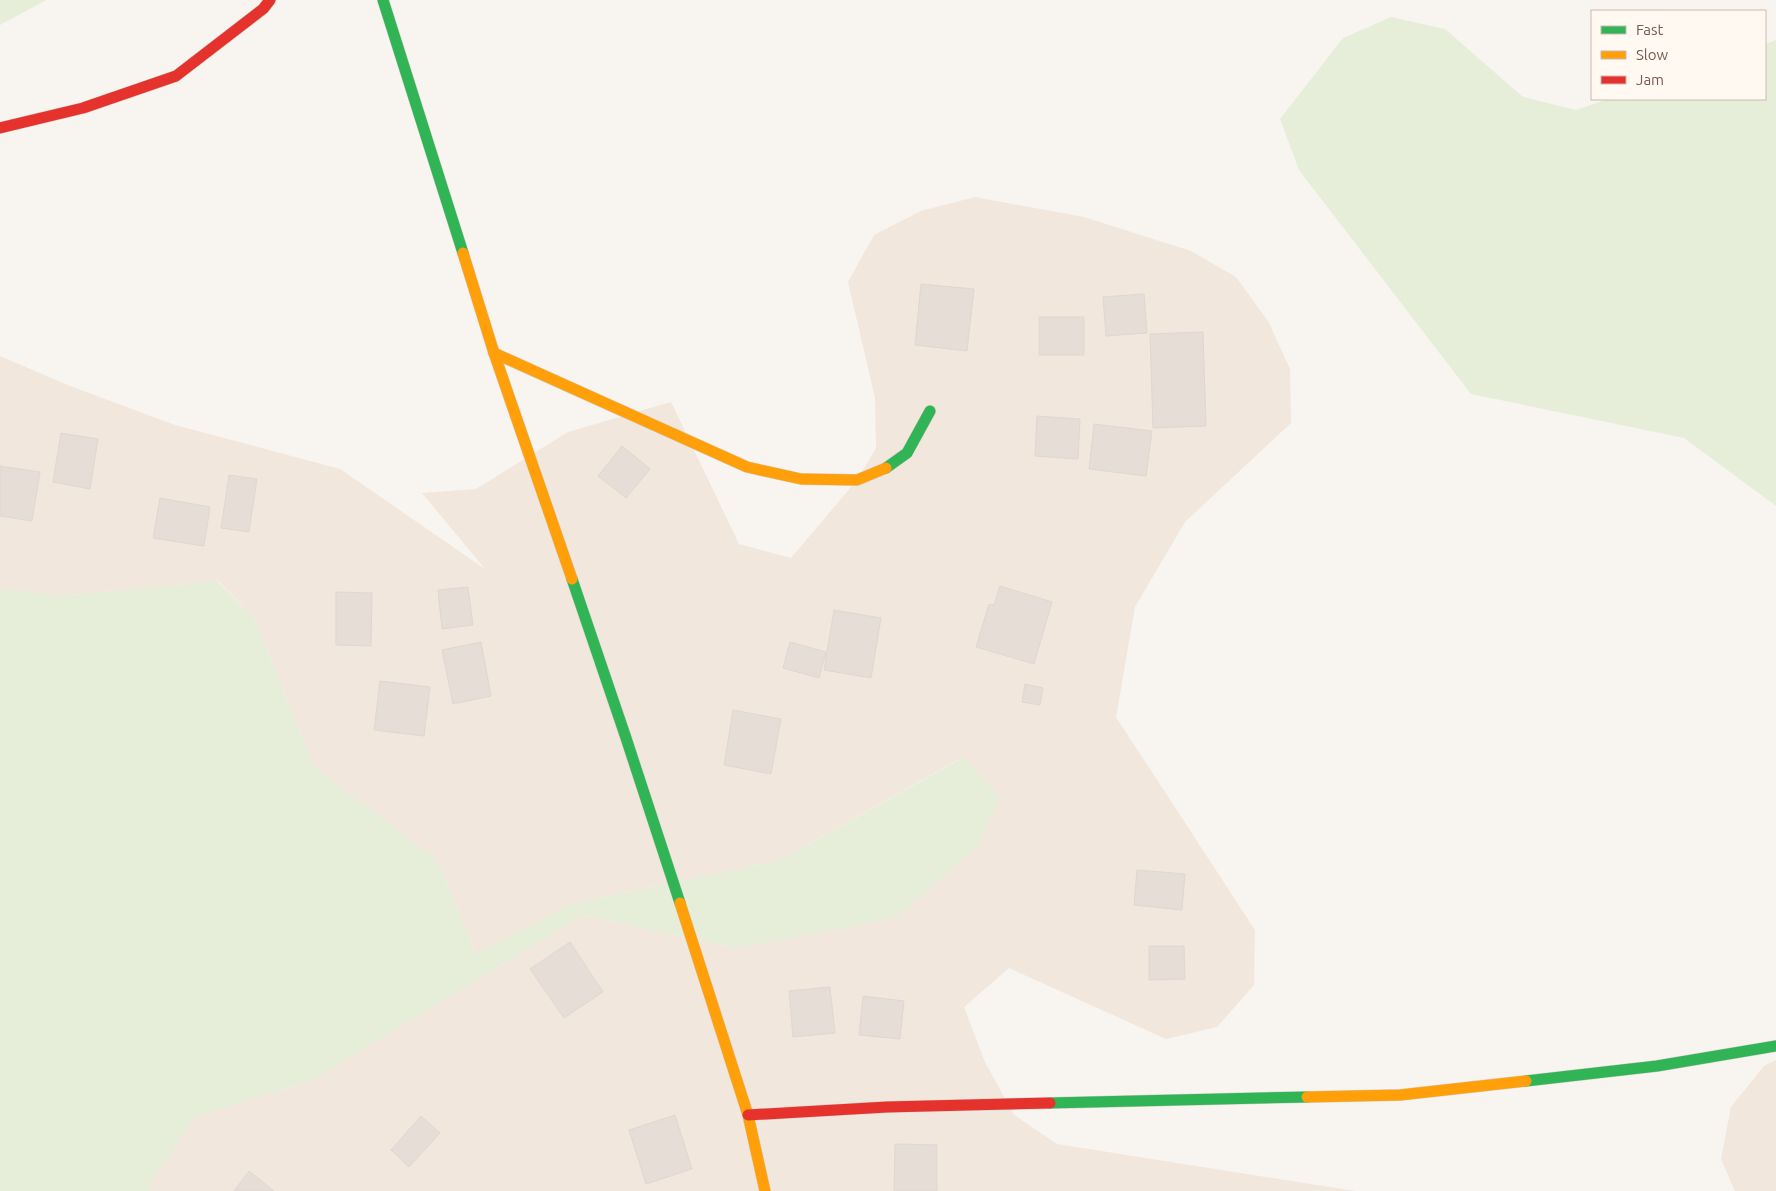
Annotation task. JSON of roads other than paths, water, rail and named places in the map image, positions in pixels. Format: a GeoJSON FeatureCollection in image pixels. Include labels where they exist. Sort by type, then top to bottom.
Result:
{"type":"FeatureCollection","features":[{"type":"Feature","properties":{"kind":"street"},"geometry":{"type":"LineString","coordinates":[[0,128],[83,108],[176,76],[263,9],[270,0]]}},
{"type":"Feature","properties":{"kind":"street"},"geometry":{"type":"LineString","coordinates":[[383,0],[494,354],[622,729],[748,1115],[766,1191]]}},
{"type":"Feature","properties":{"kind":"street"},"geometry":{"type":"LineString","coordinates":[[494,354],[747,467],[801,479],[858,480],[887,468],[907,453],[930,411]]}},
{"type":"Feature","properties":{"kind":"street"},"geometry":{"type":"LineString","coordinates":[[748,1115],[887,1107],[1400,1095],[1656,1066],[1776,1046]]}}]}
